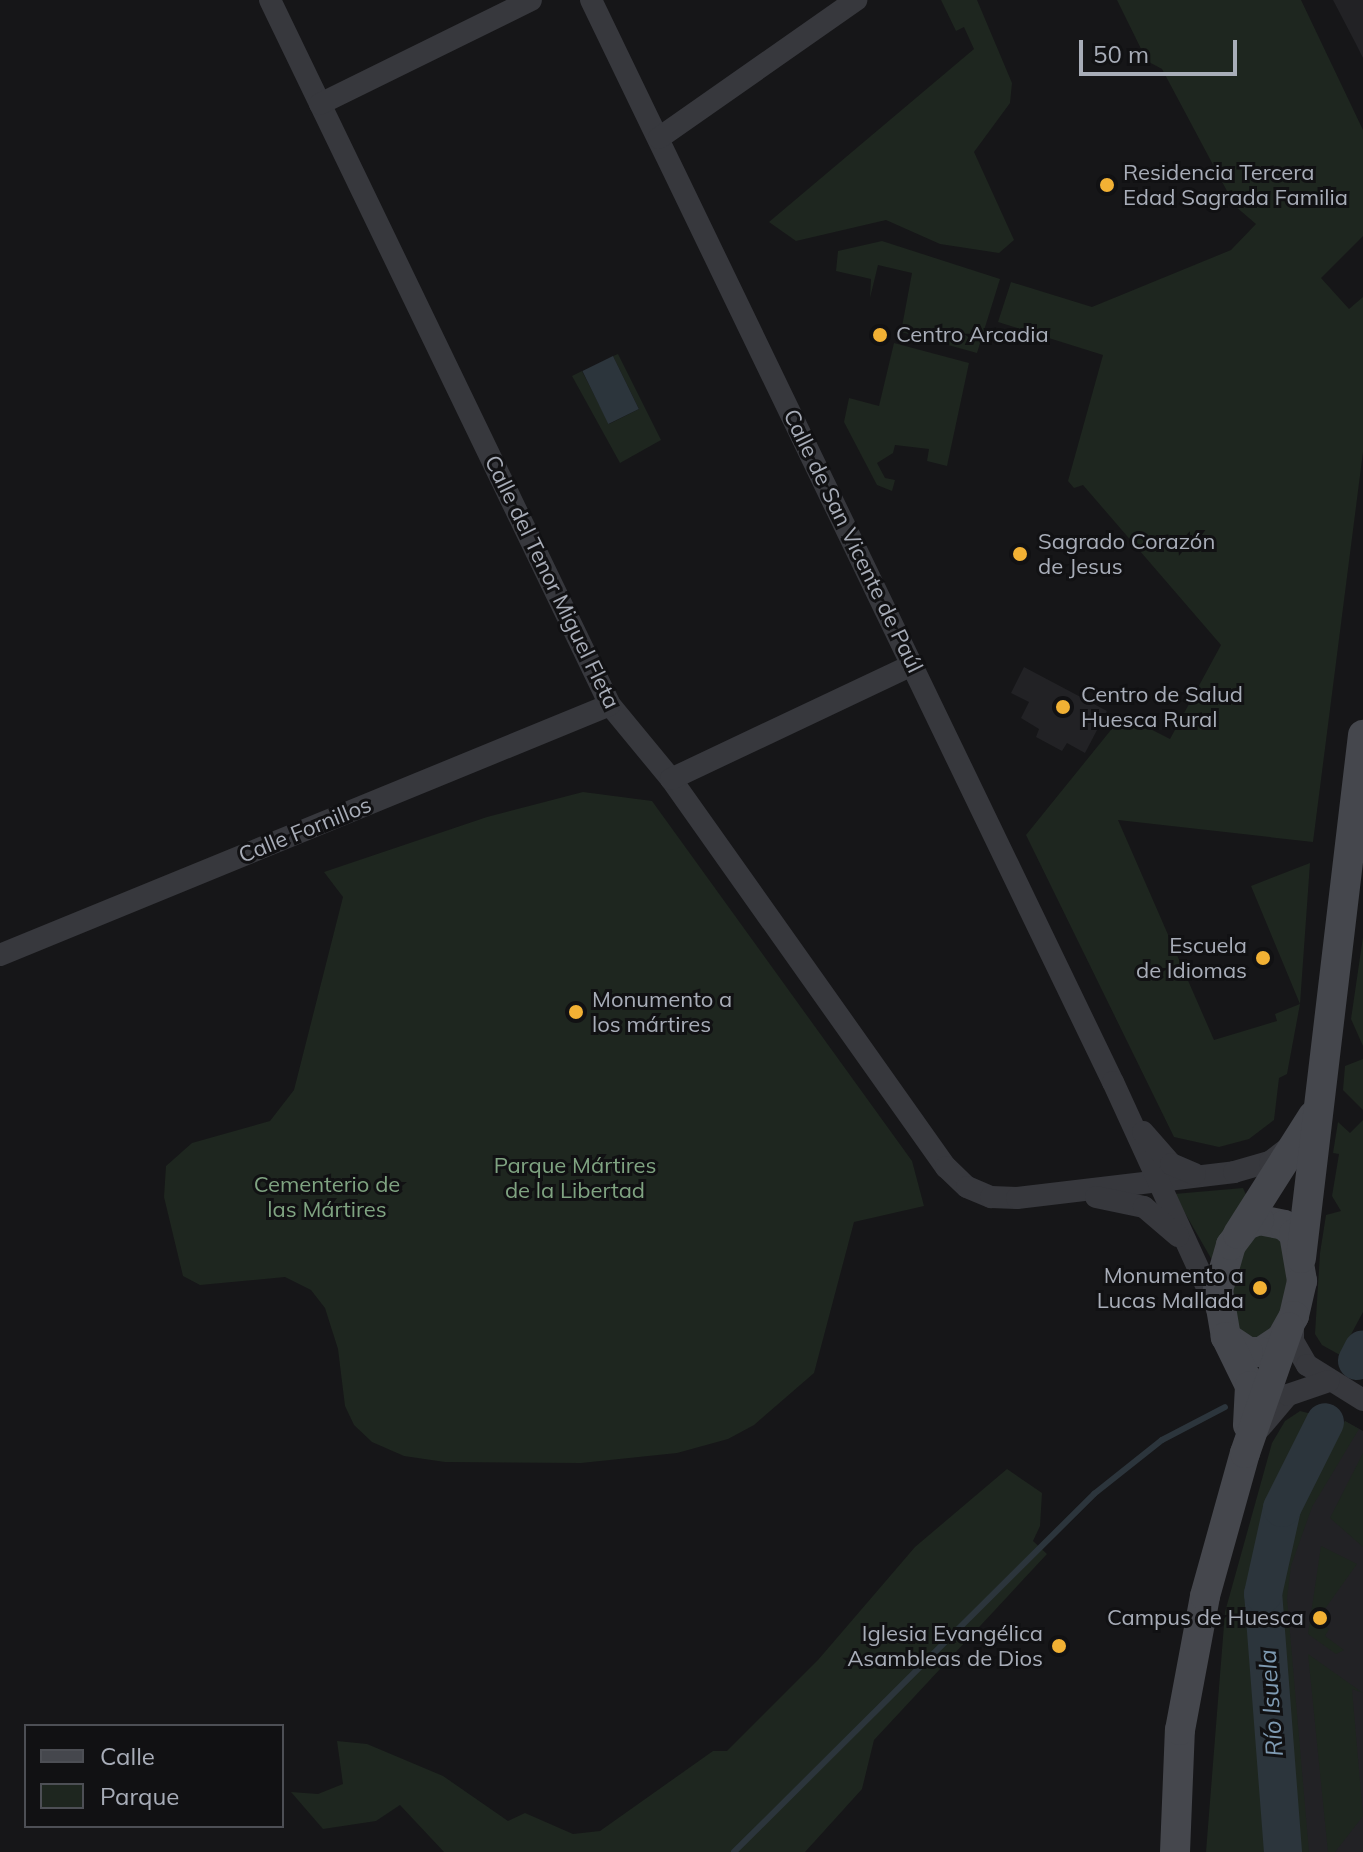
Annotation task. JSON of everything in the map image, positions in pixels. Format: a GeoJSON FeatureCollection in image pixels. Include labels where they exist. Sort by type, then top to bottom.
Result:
{"type":"FeatureCollection","features":[{"type":"Feature","properties":{"kind":"main road"},"geometry":{"type":"LineString","coordinates":[[1175,1852],[1180,1730],[1205,1596],[1250,1443],[1291,1322],[1297,1246],[1317,1111],[1363,735]]}},
{"type":"Feature","properties":{"kind":"main road"},"geometry":{"type":"LineString","coordinates":[[1250,1443],[1250,1386],[1227,1332],[1222,1266],[1264,1191],[1317,1111]]}},
{"type":"Feature","properties":{"kind":"main road"},"geometry":{"type":"LineString","coordinates":[[1238,1234],[1246,1225],[1272,1220],[1297,1246]]}},
{"type":"Feature","properties":{"kind":"main road"},"geometry":{"type":"LineString","coordinates":[[1227,1332],[1261,1352],[1274,1346],[1291,1322]]}},
{"type":"Feature","properties":{"kind":"street","name":"Calle del Tenor Miguel Fleta"},"geometry":{"type":"LineString","coordinates":[[270,0],[610,705],[671,779],[946,1167],[967,1187],[991,1197],[1067,1194],[1155,1180],[1205,1177],[1270,1162],[1298,1139]]}},
{"type":"Feature","properties":{"kind":"street"},"geometry":{"type":"LineString","coordinates":[[320,104],[531,0]]}},
{"type":"Feature","properties":{"kind":"street","name":"Calle de San Vicente de Paúl"},"geometry":{"type":"LineString","coordinates":[[591,0],[1113,1082],[1155,1180],[1197,1262],[1227,1332]]}},
{"type":"Feature","properties":{"kind":"street"},"geometry":{"type":"LineString","coordinates":[[659,138],[856,0]]}},
{"type":"Feature","properties":{"kind":"street"},"geometry":{"type":"LineString","coordinates":[[671,779],[912,665]]}},
{"type":"Feature","properties":{"kind":"street","name":"Calle Fornillos"},"geometry":{"type":"LineString","coordinates":[[0,955],[610,705]]}},
{"type":"Feature","properties":{"kind":"street","name":"Calle de San Vicente de Paúl"},"geometry":{"type":"LineString","coordinates":[[1113,1082],[1157,1152],[1184,1171],[1205,1177],[1239,1179],[1264,1191]]}},
{"type":"Feature","properties":{"kind":"street"},"geometry":{"type":"LineString","coordinates":[[1264,1191],[1297,1246]]}},
{"type":"Feature","properties":{"kind":"street","name":"Calle del Tenor Miguel Fleta"},"geometry":{"type":"LineString","coordinates":[[1067,1194],[1144,1207],[1168,1226],[1197,1262]]}},
{"type":"Feature","properties":{"kind":"street"},"geometry":{"type":"LineString","coordinates":[[1291,1322],[1298,1354],[1329,1381],[1363,1400]]}},
{"type":"Feature","properties":{"kind":"street"},"geometry":{"type":"LineString","coordinates":[[1227,1332],[1277,1366],[1329,1381]]}},
{"type":"Feature","properties":{"kind":"street"},"geometry":{"type":"LineString","coordinates":[[1250,1443],[1288,1395],[1329,1381]]}},
{"type":"Feature","properties":{"kind":"shaded area"},"geometry":{"type":"Polygon","coordinates":[[[1333,0],[1363,0],[1363,58],[1356,44],[1333,0]]]}},
{"type":"Feature","properties":{"kind":"shaded area"},"geometry":{"type":"Polygon","coordinates":[[[613,356],[639,409],[608,424],[582,371],[613,356]]]}},
{"type":"Feature","properties":{"kind":"shaded area","name":"Centro de Salud Huesca Rural"},"geometry":{"type":"Polygon","coordinates":[[[1024,667],[1107,711],[1085,753],[1067,743],[1062,751],[1036,737],[1039,729],[1021,718],[1029,702],[1011,693],[1024,667]]]}},
{"type":"Feature","properties":{"kind":"shaded area","name":"Campus de Huesca"},"geometry":{"type":"Polygon","coordinates":[[[1345,1421],[1363,1431],[1363,1852],[1295,1852],[1276,1637],[1278,1566],[1301,1495],[1345,1421]]]}},
{"type":"Feature","properties":{"kind":"green space"},"geometry":{"type":"Polygon","coordinates":[[[941,0],[977,0],[1012,83],[1010,103],[974,152],[1014,240],[999,253],[940,244],[886,220],[796,241],[769,222],[974,49],[964,27],[956,31],[941,0]]]}},
{"type":"Feature","properties":{"kind":"green space"},"geometry":{"type":"Polygon","coordinates":[[[1117,0],[1301,0],[1363,130],[1363,236],[1321,278],[1349,309],[1363,297],[1363,452],[1313,842],[1118,820],[1214,1040],[1277,1021],[1275,1014],[1300,1004],[1287,1074],[1279,1078],[1274,1120],[1249,1139],[1219,1147],[1174,1137],[1026,835],[1123,715],[1170,739],[1221,645],[1083,485],[1074,488],[1068,481],[1103,355],[998,322],[1011,282],[1092,307],[1231,250],[1256,224],[1235,206],[1162,69],[1147,61],[1117,0]]]}},
{"type":"Feature","properties":{"kind":"green space"},"geometry":{"type":"Polygon","coordinates":[[[882,241],[1000,279],[977,353],[901,332],[912,273],[878,265],[870,298],[871,279],[836,271],[838,251],[882,241]]]}},
{"type":"Feature","properties":{"kind":"green space"},"geometry":{"type":"Polygon","coordinates":[[[894,343],[969,363],[947,466],[927,461],[929,449],[895,445],[893,453],[877,463],[885,478],[895,480],[892,491],[877,485],[844,422],[849,398],[879,406],[894,343]]]}},
{"type":"Feature","properties":{"kind":"green space"},"geometry":{"type":"Polygon","coordinates":[[[618,354],[661,440],[620,463],[572,376],[582,371],[609,424],[639,409],[613,356],[618,354]]]}},
{"type":"Feature","properties":{"kind":"green space","name":"Parque Mártires de la Libertad"},"geometry":{"type":"Polygon","coordinates":[[[583,792],[652,801],[912,1161],[924,1206],[854,1222],[814,1373],[754,1425],[728,1439],[677,1453],[581,1463],[445,1462],[404,1456],[372,1442],[354,1425],[345,1406],[338,1349],[325,1308],[311,1290],[285,1277],[200,1285],[183,1276],[164,1197],[166,1166],[192,1143],[270,1121],[294,1090],[343,897],[324,872],[487,817],[583,792]]]}},
{"type":"Feature","properties":{"kind":"green space"},"geometry":{"type":"Polygon","coordinates":[[[1310,863],[1300,1004],[1251,886],[1310,863]]]}},
{"type":"Feature","properties":{"kind":"green space"},"geometry":{"type":"Polygon","coordinates":[[[1363,937],[1363,1046],[1351,1019],[1363,937]]]}},
{"type":"Feature","properties":{"kind":"green space"},"geometry":{"type":"Polygon","coordinates":[[[1363,1059],[1363,1110],[1343,1090],[1345,1066],[1363,1059]]]}},
{"type":"Feature","properties":{"kind":"green space"},"geometry":{"type":"Polygon","coordinates":[[[1363,1120],[1363,1312],[1340,1355],[1322,1345],[1315,1334],[1320,1253],[1326,1215],[1341,1211],[1332,1196],[1339,1154],[1333,1153],[1338,1122],[1350,1133],[1363,1120]]]}},
{"type":"Feature","properties":{"kind":"green space"},"geometry":{"type":"Polygon","coordinates":[[[1243,1188],[1248,1199],[1212,1260],[1174,1194],[1243,1188]]]}},
{"type":"Feature","properties":{"kind":"green space"},"geometry":{"type":"Polygon","coordinates":[[[1261,1231],[1284,1240],[1291,1281],[1273,1331],[1250,1341],[1233,1323],[1230,1312],[1236,1259],[1261,1231]]]}},
{"type":"Feature","properties":{"kind":"green space"},"geometry":{"type":"Polygon","coordinates":[[[1300,1411],[1316,1415],[1268,1503],[1249,1594],[1269,1852],[1206,1852],[1225,1612],[1272,1443],[1285,1421],[1300,1411]]]}},
{"type":"Feature","properties":{"kind":"green space"},"geometry":{"type":"Polygon","coordinates":[[[1345,1421],[1359,1429],[1312,1507],[1291,1566],[1287,1598],[1309,1852],[1295,1852],[1276,1637],[1278,1566],[1301,1495],[1345,1421]]]}},
{"type":"Feature","properties":{"kind":"green space"},"geometry":{"type":"Polygon","coordinates":[[[1363,1453],[1363,1547],[1330,1518],[1363,1453]]]}},
{"type":"Feature","properties":{"kind":"green space"},"geometry":{"type":"Polygon","coordinates":[[[1007,1469],[1042,1493],[1040,1526],[1033,1541],[1047,1554],[874,1740],[862,1789],[805,1852],[444,1852],[400,1805],[376,1821],[323,1829],[291,1792],[318,1794],[343,1784],[337,1741],[367,1744],[443,1776],[508,1821],[525,1813],[573,1834],[600,1831],[713,1751],[727,1751],[818,1660],[915,1547],[1007,1469]]]}},
{"type":"Feature","properties":{"kind":"green space"},"geometry":{"type":"Polygon","coordinates":[[[1321,1546],[1357,1564],[1317,1620],[1329,1629],[1325,1636],[1344,1650],[1336,1654],[1308,1634],[1321,1546]]]}},
{"type":"Feature","properties":{"kind":"green space"},"geometry":{"type":"Polygon","coordinates":[[[1308,1654],[1363,1693],[1352,1689],[1363,1816],[1335,1852],[1328,1852],[1308,1654]]]}},
{"type":"Feature","properties":{"kind":"waterway","name":"Río Isuela"},"geometry":{"type":"LineString","coordinates":[[1357,1361],[1363,1349]]}},
{"type":"Feature","properties":{"kind":"waterway"},"geometry":{"type":"LineString","coordinates":[[734,1852],[1094,1494],[1162,1440],[1225,1407]]}},
{"type":"Feature","properties":{"kind":"waterway","name":"Río Isuela"},"geometry":{"type":"LineString","coordinates":[[1283,1852],[1263,1594],[1282,1508],[1325,1422]]}},
{"type":"Feature","properties":{"kind":"place","name":"Residencia Tercera Edad Sagrada Familia"},"geometry":{"type":"Point","coordinates":[1107,185]}},
{"type":"Feature","properties":{"kind":"place","name":"Centro Arcadia"},"geometry":{"type":"Point","coordinates":[880,335]}},
{"type":"Feature","properties":{"kind":"place","name":"Sagrado Corazón de Jesus"},"geometry":{"type":"Point","coordinates":[1020,554]}},
{"type":"Feature","properties":{"kind":"place","name":"Centro de Salud Huesca Rural"},"geometry":{"type":"Point","coordinates":[1063,707]}},
{"type":"Feature","properties":{"kind":"place","name":"Escuela de Idiomas"},"geometry":{"type":"Point","coordinates":[1263,958]}},
{"type":"Feature","properties":{"kind":"place","name":"Monumento a los mártires"},"geometry":{"type":"Point","coordinates":[576,1012]}},
{"type":"Feature","properties":{"kind":"place","name":"Monumento a Lucas Mallada"},"geometry":{"type":"Point","coordinates":[1260,1288]}},
{"type":"Feature","properties":{"kind":"place","name":"Campus de Huesca"},"geometry":{"type":"Point","coordinates":[1320,1618]}},
{"type":"Feature","properties":{"kind":"place","name":"Iglesia Evangélica Asambleas de Dios"},"geometry":{"type":"Point","coordinates":[1059,1646]}},
{"type":"Feature","properties":{"kind":"park label","name":"Cementerio de las Mártires"},"geometry":{"type":"Point","coordinates":[327,1196]}}]}
